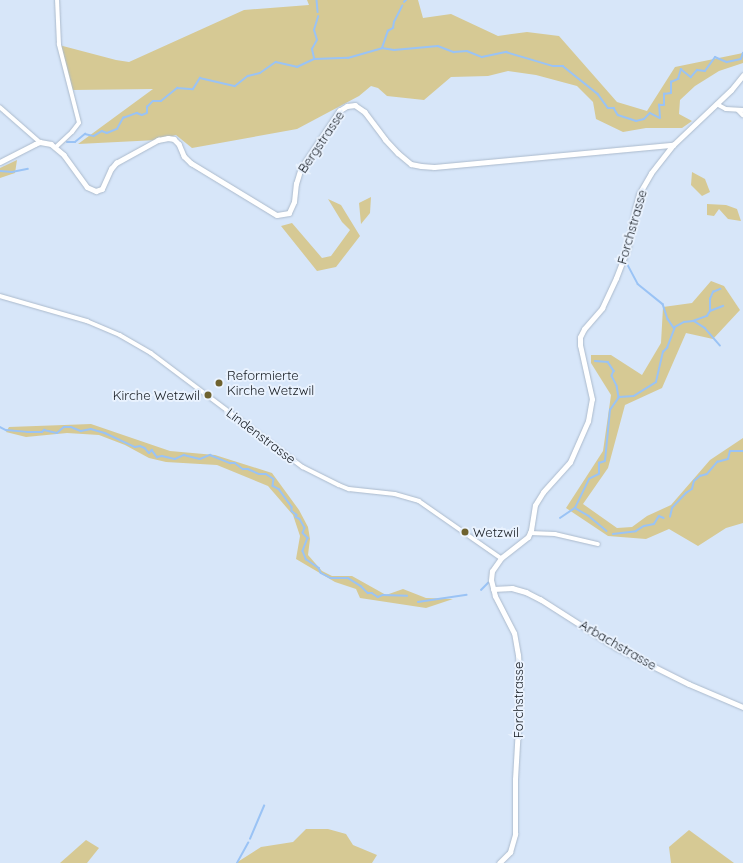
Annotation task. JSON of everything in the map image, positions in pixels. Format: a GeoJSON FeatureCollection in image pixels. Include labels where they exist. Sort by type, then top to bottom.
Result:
{"type":"FeatureCollection","features":[{"type":"Feature","properties":{"kind":"main road","name":"Forchstrasse"},"geometry":{"type":"LineString","coordinates":[[499,863],[510,852],[515,834],[515,779],[520,691],[518,655],[514,633],[497,602],[493,589],[492,574],[494,567],[501,558],[526,540],[530,533],[535,505],[543,492],[570,462],[591,414],[592,399],[580,345],[581,334],[602,308],[616,278],[628,246],[634,210],[639,194],[654,168],[673,145],[718,105],[743,75]]}},
{"type":"Feature","properties":{"kind":"street"},"geometry":{"type":"LineString","coordinates":[[0,107],[40,142],[51,144],[56,147],[79,123],[59,45],[57,0]]}},
{"type":"Feature","properties":{"kind":"street"},"geometry":{"type":"LineString","coordinates":[[718,105],[743,110]]}},
{"type":"Feature","properties":{"kind":"street","name":"Bergstrasse"},"geometry":{"type":"LineString","coordinates":[[56,147],[88,186],[96,191],[102,189],[111,169],[116,163],[158,140],[174,138],[179,144],[184,156],[191,163],[277,215],[289,212],[294,202],[296,184],[301,168],[339,111],[347,106],[354,106],[365,112],[385,140],[398,153],[411,164],[420,166],[434,167],[673,145]]}},
{"type":"Feature","properties":{"kind":"street"},"geometry":{"type":"LineString","coordinates":[[738,110],[743,115]]}},
{"type":"Feature","properties":{"kind":"street"},"geometry":{"type":"LineString","coordinates":[[0,162],[17,152],[40,142]]}},
{"type":"Feature","properties":{"kind":"street","name":"Lindenstrasse"},"geometry":{"type":"LineString","coordinates":[[0,296],[87,321],[120,335],[151,353],[303,467],[349,489],[395,494],[415,500],[501,558]]}},
{"type":"Feature","properties":{"kind":"street"},"geometry":{"type":"LineString","coordinates":[[530,533],[555,534],[598,544]]}},
{"type":"Feature","properties":{"kind":"street","name":"Arbachstrasse"},"geometry":{"type":"LineString","coordinates":[[493,589],[512,588],[526,592],[540,599],[617,648],[689,684],[743,707]]}},
{"type":"Feature","properties":{"kind":"shaded area"},"geometry":{"type":"Polygon","coordinates":[[[307,0],[418,0],[423,18],[451,14],[498,36],[527,32],[559,36],[617,102],[647,111],[675,67],[743,53],[743,63],[719,71],[695,86],[680,100],[679,114],[692,121],[682,128],[646,128],[623,132],[596,119],[593,102],[577,86],[536,75],[508,71],[488,76],[451,77],[424,100],[387,96],[378,88],[371,86],[359,96],[297,129],[192,148],[176,135],[157,140],[78,144],[153,89],[72,90],[59,45],[129,62],[244,10],[309,5],[307,0]]]}},
{"type":"Feature","properties":{"kind":"shaded area"},"geometry":{"type":"Polygon","coordinates":[[[17,160],[15,173],[0,178],[0,168],[17,160]]]}},
{"type":"Feature","properties":{"kind":"shaded area"},"geometry":{"type":"Polygon","coordinates":[[[692,172],[705,179],[710,192],[702,196],[691,185],[692,172]]]}},
{"type":"Feature","properties":{"kind":"shaded area"},"geometry":{"type":"Polygon","coordinates":[[[371,197],[370,213],[361,224],[359,203],[371,197]]]}},
{"type":"Feature","properties":{"kind":"shaded area"},"geometry":{"type":"Polygon","coordinates":[[[328,199],[341,205],[360,236],[336,267],[317,271],[281,226],[292,223],[322,258],[331,256],[350,230],[342,222],[328,199]]]}},
{"type":"Feature","properties":{"kind":"shaded area"},"geometry":{"type":"Polygon","coordinates":[[[707,204],[726,205],[737,209],[741,221],[728,219],[719,209],[714,216],[707,215],[707,204]]]}},
{"type":"Feature","properties":{"kind":"shaded area"},"geometry":{"type":"Polygon","coordinates":[[[711,281],[724,286],[740,310],[713,339],[686,333],[662,388],[625,405],[608,468],[583,504],[617,528],[632,527],[647,516],[671,505],[710,460],[743,438],[743,523],[726,528],[698,546],[669,529],[646,539],[608,536],[566,508],[603,451],[611,395],[591,363],[591,355],[611,355],[642,375],[661,343],[663,307],[692,303],[711,281]]]}},
{"type":"Feature","properties":{"kind":"shaded area"},"geometry":{"type":"Polygon","coordinates":[[[91,424],[170,451],[215,455],[272,473],[299,510],[308,527],[310,539],[308,555],[322,571],[332,576],[352,576],[386,595],[403,589],[426,598],[453,599],[426,608],[360,598],[356,589],[335,582],[296,559],[300,536],[293,515],[268,486],[217,465],[166,462],[149,458],[125,445],[99,435],[67,433],[26,437],[6,432],[9,427],[91,424]]]}},
{"type":"Feature","properties":{"kind":"shaded area"},"geometry":{"type":"Polygon","coordinates":[[[306,829],[328,829],[346,834],[353,845],[377,855],[372,863],[236,863],[261,847],[293,842],[306,829]]]}},
{"type":"Feature","properties":{"kind":"shaded area"},"geometry":{"type":"Polygon","coordinates":[[[689,830],[734,863],[671,863],[669,847],[689,830]]]}},
{"type":"Feature","properties":{"kind":"shaded area"},"geometry":{"type":"Polygon","coordinates":[[[86,840],[99,848],[87,863],[60,863],[86,840]]]}},
{"type":"Feature","properties":{"kind":"waterway"},"geometry":{"type":"LineString","coordinates":[[317,0],[318,12]]}},
{"type":"Feature","properties":{"kind":"waterway"},"geometry":{"type":"LineString","coordinates":[[382,48],[388,31],[393,28],[394,22],[402,6]]}},
{"type":"Feature","properties":{"kind":"waterway"},"geometry":{"type":"LineString","coordinates":[[314,58],[312,49],[317,40],[314,30],[318,17]]}},
{"type":"Feature","properties":{"kind":"waterway"},"geometry":{"type":"LineString","coordinates":[[67,142],[75,142],[85,134],[94,136],[102,131],[107,133],[117,129],[123,118],[137,113],[142,115],[147,113],[147,107],[153,101],[161,101],[177,88],[193,89],[200,78],[235,86],[248,76],[260,73],[276,62],[297,67],[314,59],[348,58],[382,48],[394,50],[438,46],[454,52],[467,51],[482,57],[506,52],[553,66],[563,66],[598,94],[608,108],[614,108],[618,115],[636,121],[644,119],[650,113],[660,118],[659,105],[664,105],[664,94],[671,93],[671,82],[678,79],[681,69],[691,77],[697,70],[705,71],[715,57],[727,62],[741,59],[743,53]]}},
{"type":"Feature","properties":{"kind":"waterway"},"geometry":{"type":"LineString","coordinates":[[0,171],[12,172],[28,169]]}},
{"type":"Feature","properties":{"kind":"waterway"},"geometry":{"type":"LineString","coordinates":[[628,265],[638,284],[663,304],[668,319],[674,328]]}},
{"type":"Feature","properties":{"kind":"waterway"},"geometry":{"type":"LineString","coordinates":[[560,518],[575,508],[589,479],[599,474],[599,463],[605,461],[610,410],[619,397],[634,396],[656,382],[663,352],[667,348],[675,327],[684,322],[693,321],[707,316],[710,311],[710,299],[713,292],[720,289]]}},
{"type":"Feature","properties":{"kind":"waterway"},"geometry":{"type":"LineString","coordinates":[[710,311],[723,306]]}},
{"type":"Feature","properties":{"kind":"waterway"},"geometry":{"type":"LineString","coordinates":[[694,321],[705,328],[720,345]]}},
{"type":"Feature","properties":{"kind":"waterway"},"geometry":{"type":"LineString","coordinates":[[595,361],[608,362],[614,371],[612,376],[617,386],[619,397]]}},
{"type":"Feature","properties":{"kind":"waterway"},"geometry":{"type":"LineString","coordinates":[[0,427],[6,430],[27,432],[42,432],[44,430],[57,433],[64,427],[71,427],[81,431],[91,429],[105,433],[135,447],[140,446],[145,448],[149,453],[152,450],[157,457],[162,456],[175,459],[184,455],[200,459],[210,455],[230,463],[235,463],[243,469],[248,469],[259,474],[266,474],[274,479],[273,486],[279,489],[292,507],[292,511],[297,515],[296,517],[300,519],[305,528],[303,533],[308,538],[303,551],[306,559],[319,568],[321,573],[331,578],[348,578],[361,586],[368,593],[372,593],[378,597],[383,595],[407,596]]}},
{"type":"Feature","properties":{"kind":"waterway"},"geometry":{"type":"LineString","coordinates":[[670,517],[672,508],[686,493],[692,489],[694,481],[700,476],[707,474],[717,462],[728,459],[730,451],[743,451]]}},
{"type":"Feature","properties":{"kind":"waterway"},"geometry":{"type":"LineString","coordinates":[[575,508],[589,516],[607,531]]}},
{"type":"Feature","properties":{"kind":"waterway"},"geometry":{"type":"LineString","coordinates":[[613,534],[636,531],[644,526],[654,524],[659,516],[664,518]]}},
{"type":"Feature","properties":{"kind":"waterway"},"geometry":{"type":"LineString","coordinates":[[481,590],[488,583]]}},
{"type":"Feature","properties":{"kind":"waterway"},"geometry":{"type":"LineString","coordinates":[[418,602],[466,595]]}},
{"type":"Feature","properties":{"kind":"waterway"},"geometry":{"type":"LineString","coordinates":[[250,839],[264,806]]}},
{"type":"Feature","properties":{"kind":"waterway"},"geometry":{"type":"LineString","coordinates":[[237,863],[248,843]]}},
{"type":"Feature","properties":{"kind":"place","name":"Reformierte Kirche Wetzwil"},"geometry":{"type":"Point","coordinates":[219,383]}},
{"type":"Feature","properties":{"kind":"place","name":"Kirche Wetzwil"},"geometry":{"type":"Point","coordinates":[208,395]}},
{"type":"Feature","properties":{"kind":"place","name":"Wetzwil"},"geometry":{"type":"Point","coordinates":[465,532]}}]}
